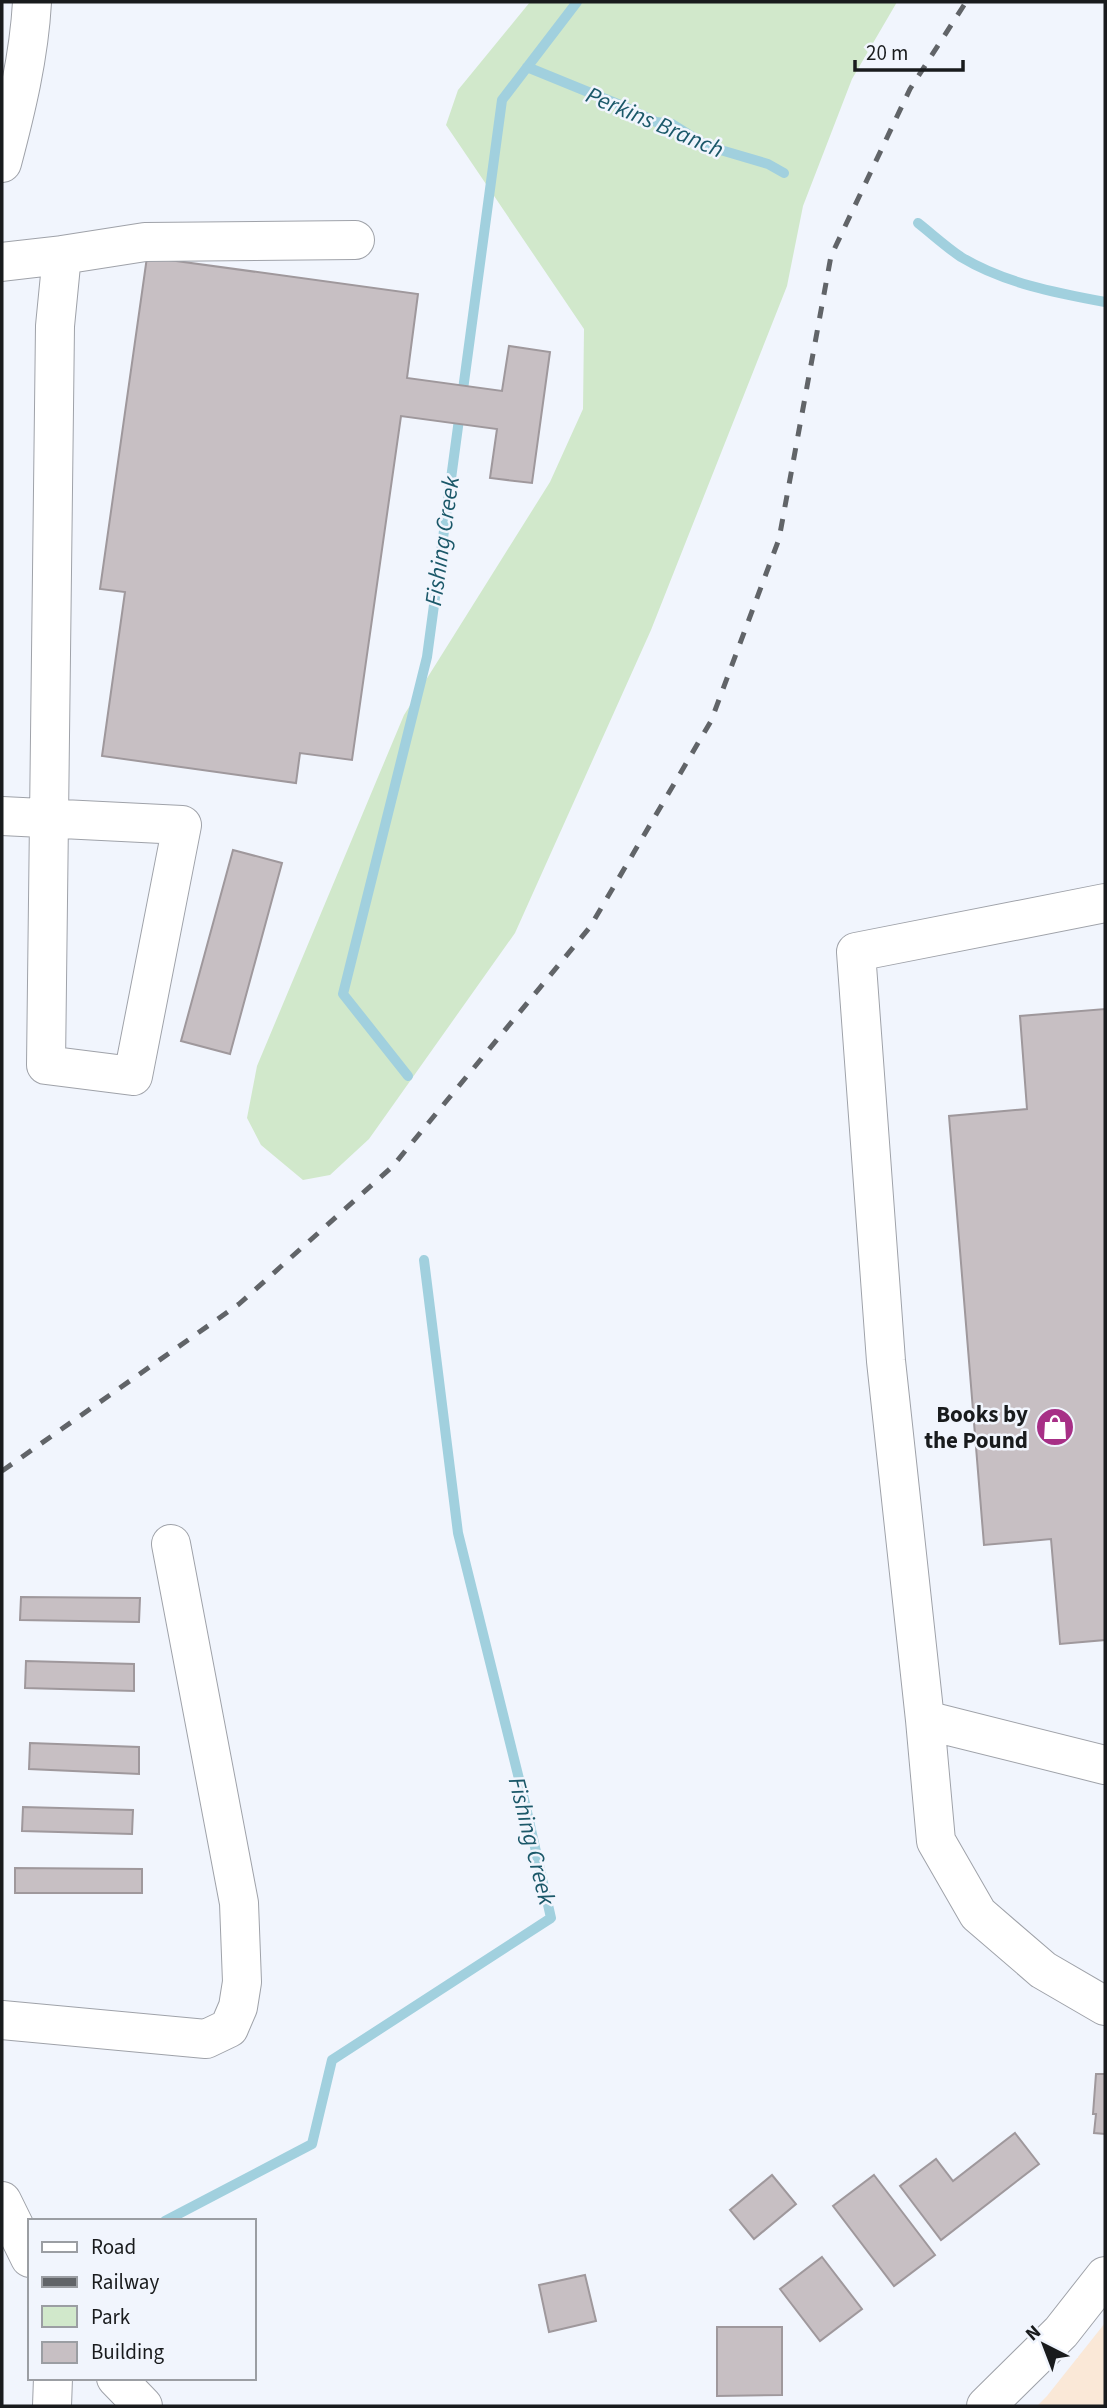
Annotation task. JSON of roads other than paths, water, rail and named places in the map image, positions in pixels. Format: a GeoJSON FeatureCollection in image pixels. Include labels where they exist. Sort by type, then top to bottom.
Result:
{"type":"FeatureCollection","features":[{"type":"Feature","properties":{"kind":"street"},"geometry":{"type":"LineString","coordinates":[[2,163],[30,40],[32,2]]}},
{"type":"Feature","properties":{"kind":"street"},"geometry":{"type":"LineString","coordinates":[[2,262],[145,242],[355,240]]}},
{"type":"Feature","properties":{"kind":"street"},"geometry":{"type":"LineString","coordinates":[[2,816],[47,818],[182,825],[133,1076],[46,1065],[47,818],[55,326],[62,255]]}},
{"type":"Feature","properties":{"kind":"street"},"geometry":{"type":"LineString","coordinates":[[1105,903],[856,952],[886,1361],[936,1841],[978,1914],[1044,1970],[1105,2006]]}},
{"type":"Feature","properties":{"kind":"street"},"geometry":{"type":"LineString","coordinates":[[2,2020],[206,2039],[229,2028],[238,2007],[242,1982],[239,1903],[171,1544]]}},
{"type":"Feature","properties":{"kind":"street"},"geometry":{"type":"LineString","coordinates":[[925,1720],[1105,1765]]}},
{"type":"Feature","properties":{"kind":"street"},"geometry":{"type":"LineString","coordinates":[[2,2201],[28,2254]]}},
{"type":"Feature","properties":{"kind":"street"},"geometry":{"type":"LineString","coordinates":[[986,2406],[1060,2332],[1105,2276]]}},
{"type":"Feature","properties":{"kind":"street"},"geometry":{"type":"LineString","coordinates":[[52,2406],[53,2380]]}},
{"type":"Feature","properties":{"kind":"waterway","name":"Fishing Creek"},"geometry":{"type":"LineString","coordinates":[[408,1076],[343,994],[427,657],[502,100],[577,2]]}},
{"type":"Feature","properties":{"kind":"waterway","name":"Perkins Branch"},"geometry":{"type":"LineString","coordinates":[[527,67],[656,122],[672,124],[707,146],[768,164],[784,173]]}},
{"type":"Feature","properties":{"kind":"waterway","name":"Perkins Branch"},"geometry":{"type":"LineString","coordinates":[[918,223],[961,257],[995,274],[1049,291],[1105,302]]}},
{"type":"Feature","properties":{"kind":"waterway","name":"Fishing Creek"},"geometry":{"type":"LineString","coordinates":[[169,2219],[312,2144],[332,2060],[551,1918],[458,1533],[424,1260]]}},
{"type":"Feature","properties":{"kind":"railway"},"geometry":{"type":"LineString","coordinates":[[2,1471],[239,1304],[392,1167],[590,927],[711,721],[779,539],[831,256],[910,89],[966,2]]}},
{"type":"Feature","properties":{"kind":"place","name":"Books by the Pound"},"geometry":{"type":"Point","coordinates":[1055,1427]}}]}
